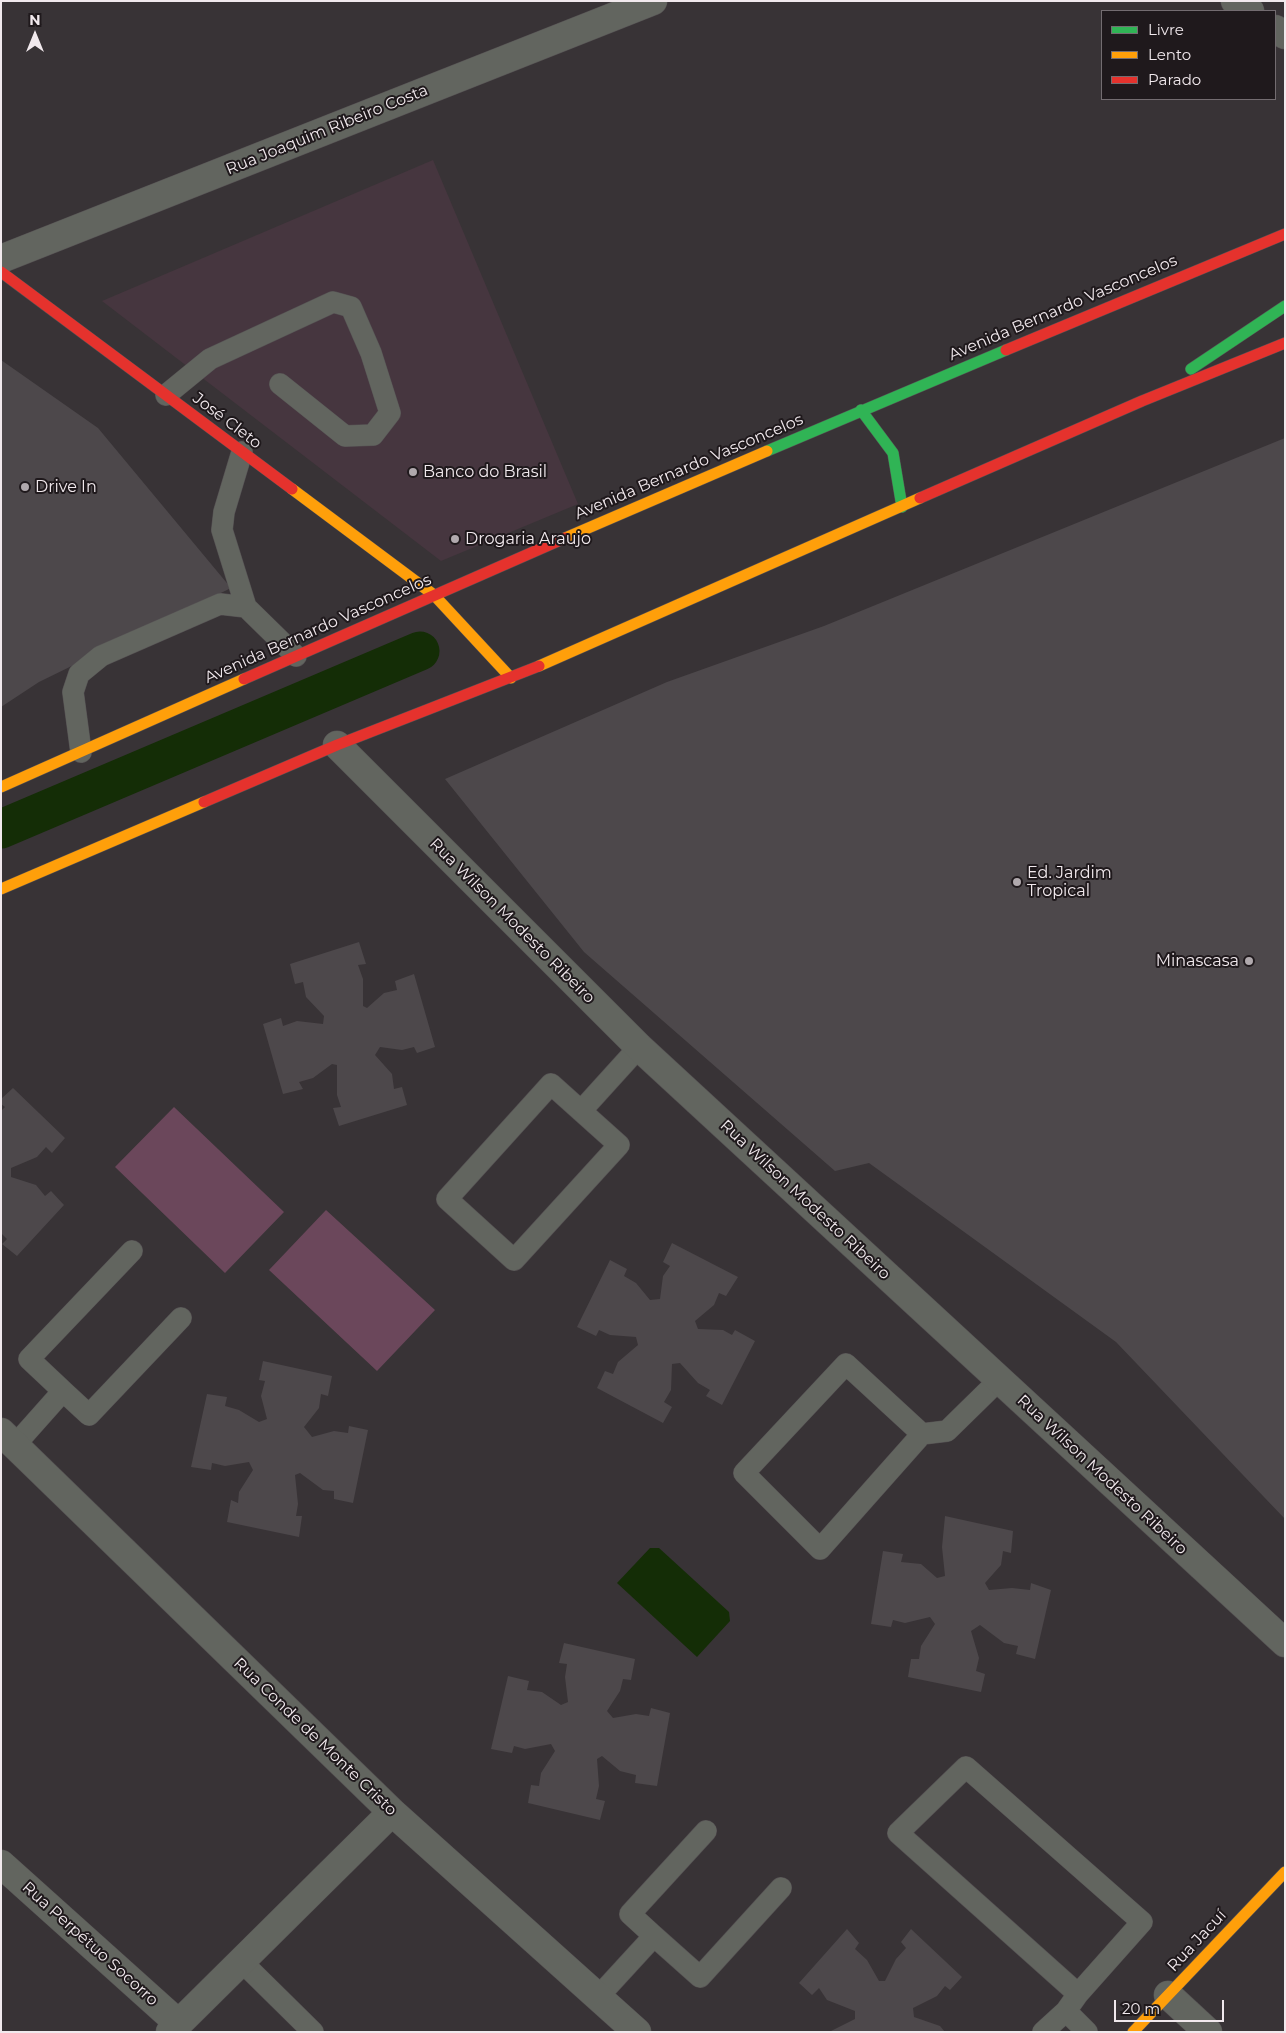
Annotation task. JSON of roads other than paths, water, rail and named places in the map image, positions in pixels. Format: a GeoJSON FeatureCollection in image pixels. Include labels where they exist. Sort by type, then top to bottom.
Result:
{"type":"FeatureCollection","features":[{"type":"Feature","properties":{"kind":"main road","name":"Avenida Bernardo Vasconcelos"},"geometry":{"type":"LineString","coordinates":[[1,787],[434,595],[861,410],[1285,234]]}},
{"type":"Feature","properties":{"kind":"main road","name":"José Cleto"},"geometry":{"type":"LineString","coordinates":[[1,272],[434,595],[511,678]]}},
{"type":"Feature","properties":{"kind":"main road"},"geometry":{"type":"LineString","coordinates":[[1142,401],[1285,306]]}},
{"type":"Feature","properties":{"kind":"main road"},"geometry":{"type":"LineString","coordinates":[[1,889],[336,746],[511,678],[1142,401],[1285,344]]}},
{"type":"Feature","properties":{"kind":"main road"},"geometry":{"type":"LineString","coordinates":[[861,410],[892,453],[902,507]]}},
{"type":"Feature","properties":{"kind":"main road","name":"Rua Jacuí"},"geometry":{"type":"LineString","coordinates":[[1133,2032],[1285,1872]]}},
{"type":"Feature","properties":{"kind":"street","name":"Rua Joaquim Ribeiro Costa"},"geometry":{"type":"LineString","coordinates":[[1,259],[653,1]]}},
{"type":"Feature","properties":{"kind":"street"},"geometry":{"type":"LineString","coordinates":[[1235,1],[1248,10]]}},
{"type":"Feature","properties":{"kind":"street","name":"Rua Wilson Modesto Ribeiro"},"geometry":{"type":"LineString","coordinates":[[336,746],[639,1047],[1285,1643]]}},
{"type":"Feature","properties":{"kind":"street","name":"Rua Conde de Monte Cristo"},"geometry":{"type":"LineString","coordinates":[[8,1439],[392,1812],[637,2032]]}},
{"type":"Feature","properties":{"kind":"street"},"geometry":{"type":"LineString","coordinates":[[174,2028],[392,1812]]}},
{"type":"Feature","properties":{"kind":"street","name":"Rua Perpétuo Socorro"},"geometry":{"type":"LineString","coordinates":[[1,1864],[174,2028]]}},
{"type":"Feature","properties":{"kind":"street"},"geometry":{"type":"LineString","coordinates":[[1168,1996],[1208,2032]]}},
{"type":"Feature","properties":{"kind":"lane"},"geometry":{"type":"LineString","coordinates":[[166,395],[210,359],[333,302],[351,307],[372,354],[390,414],[373,435],[345,436],[280,384]]}},
{"type":"Feature","properties":{"kind":"lane"},"geometry":{"type":"LineString","coordinates":[[242,452],[224,512],[222,530],[246,607],[296,656]]}},
{"type":"Feature","properties":{"kind":"lane"},"geometry":{"type":"LineString","coordinates":[[81,752],[73,692],[79,674],[102,656],[220,604],[246,607]]}},
{"type":"Feature","properties":{"kind":"lane"},"geometry":{"type":"LineString","coordinates":[[581,1111],[639,1047]]}},
{"type":"Feature","properties":{"kind":"lane"},"geometry":{"type":"LineString","coordinates":[[552,1084],[581,1111],[619,1145],[514,1260],[447,1199],[552,1084]]}},
{"type":"Feature","properties":{"kind":"lane"},"geometry":{"type":"LineString","coordinates":[[132,1251],[29,1359],[90,1415],[181,1318]]}},
{"type":"Feature","properties":{"kind":"lane"},"geometry":{"type":"LineString","coordinates":[[922,1434],[846,1364],[744,1473],[820,1549],[922,1434],[947,1431],[999,1380]]}},
{"type":"Feature","properties":{"kind":"lane"},"geometry":{"type":"LineString","coordinates":[[8,1439],[63,1391]]}},
{"type":"Feature","properties":{"kind":"lane"},"geometry":{"type":"LineString","coordinates":[[1043,2032],[1066,2011],[1078,1994],[1142,1922],[966,1767],[898,1832],[1078,1994]]}},
{"type":"Feature","properties":{"kind":"lane"},"geometry":{"type":"LineString","coordinates":[[706,1831],[630,1914],[700,1977],[781,1888]]}},
{"type":"Feature","properties":{"kind":"lane"},"geometry":{"type":"LineString","coordinates":[[598,1997],[654,1936]]}},
{"type":"Feature","properties":{"kind":"lane"},"geometry":{"type":"LineString","coordinates":[[241,1961],[313,2032]]}},
{"type":"Feature","properties":{"kind":"lane"},"geometry":{"type":"LineString","coordinates":[[1066,2011],[1088,2032]]}},
{"type":"Feature","properties":{"kind":"waterway"},"geometry":{"type":"LineString","coordinates":[[1,829],[420,651]]}},
{"type":"Feature","properties":{"kind":"place","name":"Banco do Brasil"},"geometry":{"type":"Point","coordinates":[413,472]}},
{"type":"Feature","properties":{"kind":"place","name":"Drive In"},"geometry":{"type":"Point","coordinates":[25,487]}},
{"type":"Feature","properties":{"kind":"place","name":"Drogaria Araujo"},"geometry":{"type":"Point","coordinates":[455,539]}},
{"type":"Feature","properties":{"kind":"place","name":"Ed. Jardim Tropical"},"geometry":{"type":"Point","coordinates":[1017,882]}},
{"type":"Feature","properties":{"kind":"place","name":"Minascasa"},"geometry":{"type":"Point","coordinates":[1249,961]}}]}
